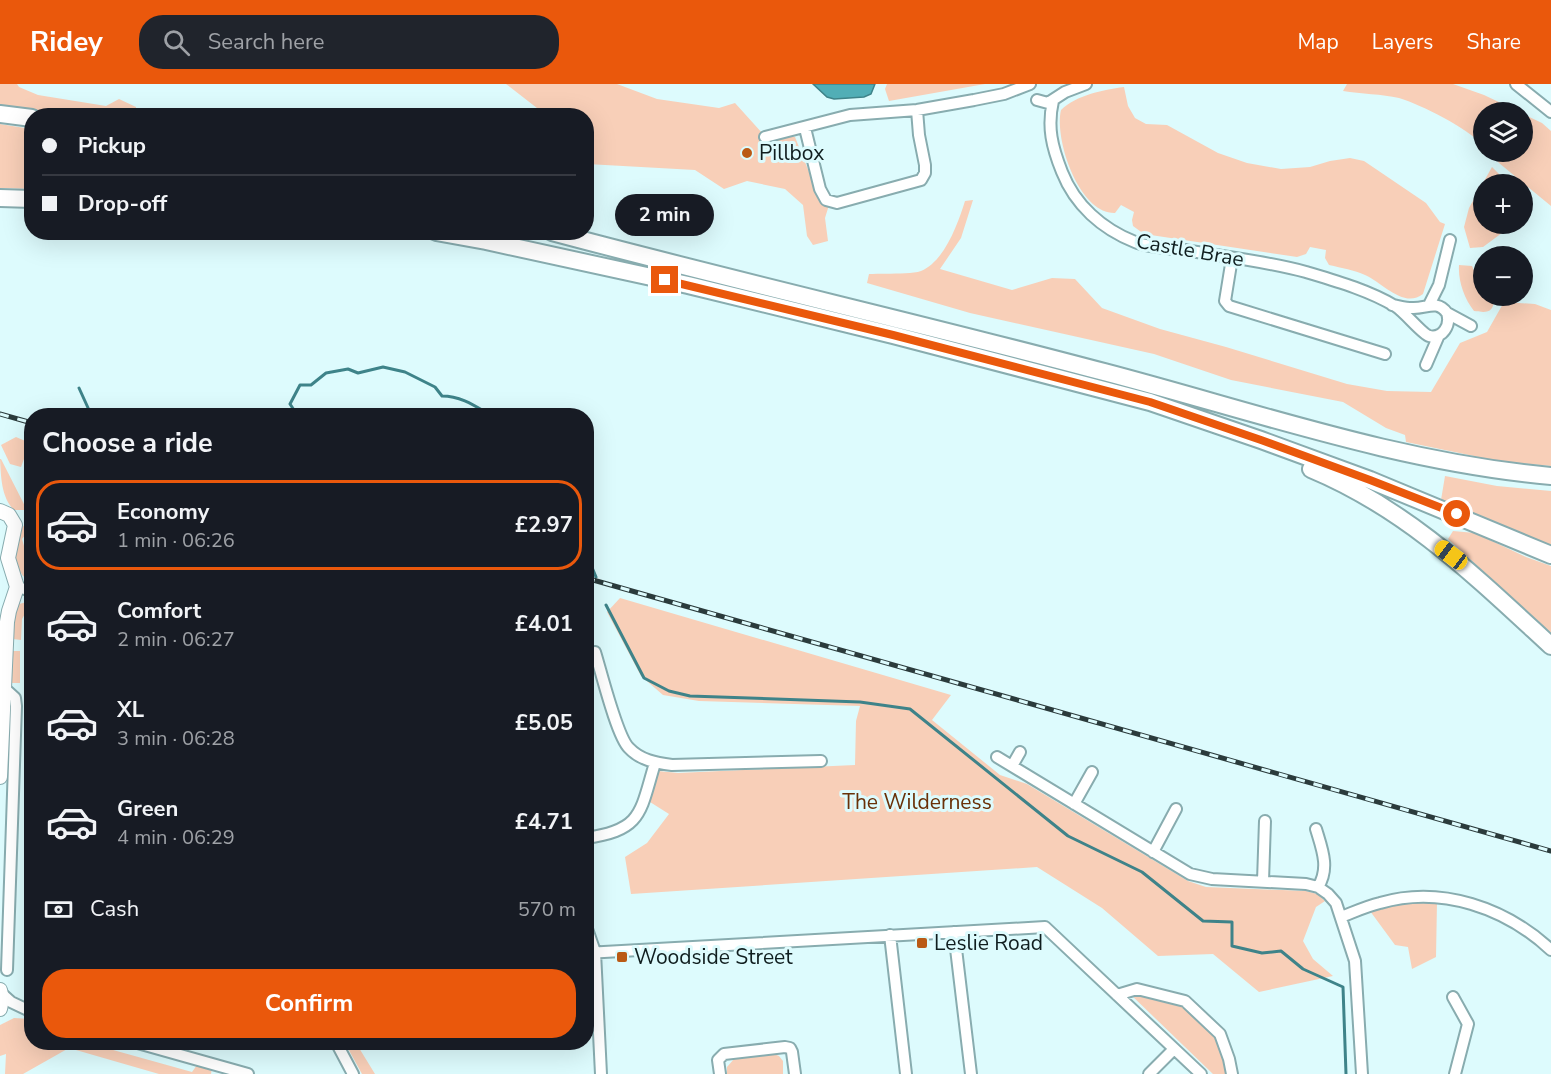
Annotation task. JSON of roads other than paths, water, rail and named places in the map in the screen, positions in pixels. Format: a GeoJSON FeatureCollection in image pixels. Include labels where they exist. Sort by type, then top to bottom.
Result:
{"type":"FeatureCollection","features":[{"type":"Feature","properties":{"kind":"highway"},"geometry":{"type":"LineString","coordinates":[[0,114],[24,117]]}},
{"type":"Feature","properties":{"kind":"highway"},"geometry":{"type":"LineString","coordinates":[[0,198],[24,199]]}},
{"type":"Feature","properties":{"kind":"highway"},"geometry":{"type":"LineString","coordinates":[[480,240],[688,285],[893,335],[1150,402],[1381,484],[1551,555]]}},
{"type":"Feature","properties":{"kind":"highway"},"geometry":{"type":"LineString","coordinates":[[584,240],[1105,372],[1347,440],[1422,458],[1487,469],[1551,476]]}},
{"type":"Feature","properties":{"kind":"highway"},"geometry":{"type":"LineString","coordinates":[[1073,382],[1290,460],[1340,481],[1390,510],[1451,555],[1551,646]]}},
{"type":"Feature","properties":{"kind":"main road"},"geometry":{"type":"LineString","coordinates":[[0,497],[2,512],[9,515],[15,525],[13,535],[5,542],[9,587],[0,777]]}},
{"type":"Feature","properties":{"kind":"main road"},"geometry":{"type":"LineString","coordinates":[[0,1011],[1,992]]}},
{"type":"Feature","properties":{"kind":"street"},"geometry":{"type":"LineString","coordinates":[[765,137],[850,115],[917,110],[1004,94],[1031,84]]}},
{"type":"Feature","properties":{"kind":"street","name":"Castle Brae"},"geometry":{"type":"LineString","coordinates":[[1031,84],[1035,99],[1049,124],[1053,146],[1068,187],[1082,205],[1101,223],[1116,233],[1138,243],[1294,269],[1333,280],[1404,308],[1434,304],[1471,326],[1442,333]]}},
{"type":"Feature","properties":{"kind":"street","name":"Castle Brae"},"geometry":{"type":"LineString","coordinates":[[1049,124],[1055,99],[1059,93],[1058,84]]}},
{"type":"Feature","properties":{"kind":"street"},"geometry":{"type":"LineString","coordinates":[[1004,94],[1035,99],[1044,103],[1079,84]]}},
{"type":"Feature","properties":{"kind":"street"},"geometry":{"type":"LineString","coordinates":[[1516,84],[1551,112]]}},
{"type":"Feature","properties":{"kind":"street"},"geometry":{"type":"LineString","coordinates":[[805,128],[823,195],[831,202],[837,202],[921,180],[925,173],[925,165],[917,110]]}},
{"type":"Feature","properties":{"kind":"street"},"geometry":{"type":"LineString","coordinates":[[1439,285],[1418,317],[1429,350],[1427,363],[1449,324],[1439,294],[1439,285],[1450,240]]}},
{"type":"Feature","properties":{"kind":"street"},"geometry":{"type":"LineString","coordinates":[[1232,258],[1226,293],[1229,306],[1385,354]]}},
{"type":"Feature","properties":{"kind":"street","name":"Castle Brae"},"geometry":{"type":"LineString","coordinates":[[1392,304],[1422,330]]}},
{"type":"Feature","properties":{"kind":"street"},"geometry":{"type":"LineString","coordinates":[[1422,330],[1430,336],[1442,333]]}},
{"type":"Feature","properties":{"kind":"street"},"geometry":{"type":"LineString","coordinates":[[9,587],[24,590]]}},
{"type":"Feature","properties":{"kind":"street"},"geometry":{"type":"LineString","coordinates":[[595,651],[621,734],[628,748],[641,757],[655,763],[694,765],[821,761]]}},
{"type":"Feature","properties":{"kind":"street"},"geometry":{"type":"LineString","coordinates":[[4,688],[15,698],[16,706],[4,939],[6,970]]}},
{"type":"Feature","properties":{"kind":"street"},"geometry":{"type":"LineString","coordinates":[[1012,766],[1020,752]]}},
{"type":"Feature","properties":{"kind":"street"},"geometry":{"type":"LineString","coordinates":[[997,757],[1191,874],[1201,878],[1306,884],[1318,887],[1328,894],[1336,903],[1355,961],[1362,1074]]}},
{"type":"Feature","properties":{"kind":"street"},"geometry":{"type":"LineString","coordinates":[[594,836],[616,832],[628,826],[641,807],[655,763]]}},
{"type":"Feature","properties":{"kind":"street"},"geometry":{"type":"LineString","coordinates":[[1074,804],[1092,772]]}},
{"type":"Feature","properties":{"kind":"street"},"geometry":{"type":"LineString","coordinates":[[1153,852],[1176,808]]}},
{"type":"Feature","properties":{"kind":"street"},"geometry":{"type":"LineString","coordinates":[[1263,881],[1265,821]]}},
{"type":"Feature","properties":{"kind":"street"},"geometry":{"type":"LineString","coordinates":[[1316,829],[1325,863],[1325,872],[1318,887]]}},
{"type":"Feature","properties":{"kind":"street"},"geometry":{"type":"LineString","coordinates":[[1341,917],[1389,901],[1423,897],[1445,898],[1486,908],[1508,917],[1526,928],[1551,950]]}},
{"type":"Feature","properties":{"kind":"street"},"geometry":{"type":"LineString","coordinates":[[594,953],[1045,927],[1201,1074]]}},
{"type":"Feature","properties":{"kind":"street"},"geometry":{"type":"LineString","coordinates":[[954,932],[971,1074]]}},
{"type":"Feature","properties":{"kind":"street"},"geometry":{"type":"LineString","coordinates":[[890,935],[906,1074]]}},
{"type":"Feature","properties":{"kind":"street"},"geometry":{"type":"LineString","coordinates":[[1117,995],[1137,989],[1185,1001],[1220,1034],[1232,1074]]}},
{"type":"Feature","properties":{"kind":"street"},"geometry":{"type":"LineString","coordinates":[[1,992],[11,1002],[24,1009]]}},
{"type":"Feature","properties":{"kind":"street"},"geometry":{"type":"LineString","coordinates":[[594,997],[601,1074]]}},
{"type":"Feature","properties":{"kind":"street"},"geometry":{"type":"LineString","coordinates":[[1453,997],[1468,1024],[1455,1074]]}},
{"type":"Feature","properties":{"kind":"street"},"geometry":{"type":"LineString","coordinates":[[0,1011],[24,1013]]}},
{"type":"Feature","properties":{"kind":"street"},"geometry":{"type":"LineString","coordinates":[[720,1074],[718,1060],[724,1054],[785,1047],[790,1048],[792,1052],[795,1074]]}},
{"type":"Feature","properties":{"kind":"street"},"geometry":{"type":"LineString","coordinates":[[1149,1074],[1174,1049]]}},
{"type":"Feature","properties":{"kind":"street"},"geometry":{"type":"LineString","coordinates":[[157,1050],[215,1070],[248,1074]]}},
{"type":"Feature","properties":{"kind":"street"},"geometry":{"type":"LineString","coordinates":[[340,1050],[353,1074]]}},
{"type":"Feature","properties":{"kind":"water"},"geometry":{"type":"Polygon","coordinates":[[[813,84],[875,84],[871,94],[864,97],[834,99],[827,97],[813,84]]]}},
{"type":"Feature","properties":{"kind":"waterway"},"geometry":{"type":"LineString","coordinates":[[293,408],[290,404],[300,385],[311,385],[326,373],[348,369],[358,373],[383,367],[405,372],[435,387],[442,396],[462,400],[479,408]]}},
{"type":"Feature","properties":{"kind":"waterway"},"geometry":{"type":"LineString","coordinates":[[79,388],[88,408]]}},
{"type":"Feature","properties":{"kind":"waterway"},"geometry":{"type":"LineString","coordinates":[[594,572],[596,577]]}},
{"type":"Feature","properties":{"kind":"waterway"},"geometry":{"type":"LineString","coordinates":[[606,605],[644,678],[669,691],[690,696],[860,702],[910,709],[1068,836],[1142,872],[1203,921],[1232,922],[1232,946],[1262,953],[1281,951],[1303,969],[1343,987],[1346,1074]]}},
{"type":"Feature","properties":{"kind":"railway"},"geometry":{"type":"LineString","coordinates":[[0,414],[24,421]]}},
{"type":"Feature","properties":{"kind":"railway"},"geometry":{"type":"LineString","coordinates":[[594,580],[1551,851]]}},
{"type":"Feature","properties":{"kind":"place","name":"Pillbox"},"geometry":{"type":"Point","coordinates":[747,153]}},
{"type":"Feature","properties":{"kind":"place","name":"Leslie Road"},"geometry":{"type":"Point","coordinates":[922,943]}},
{"type":"Feature","properties":{"kind":"place","name":"Woodside Street"},"geometry":{"type":"Point","coordinates":[622,957]}},
{"type":"Feature","properties":{"kind":"park label","name":"The Wilderness"},"geometry":{"type":"Point","coordinates":[917,802]}}]}
